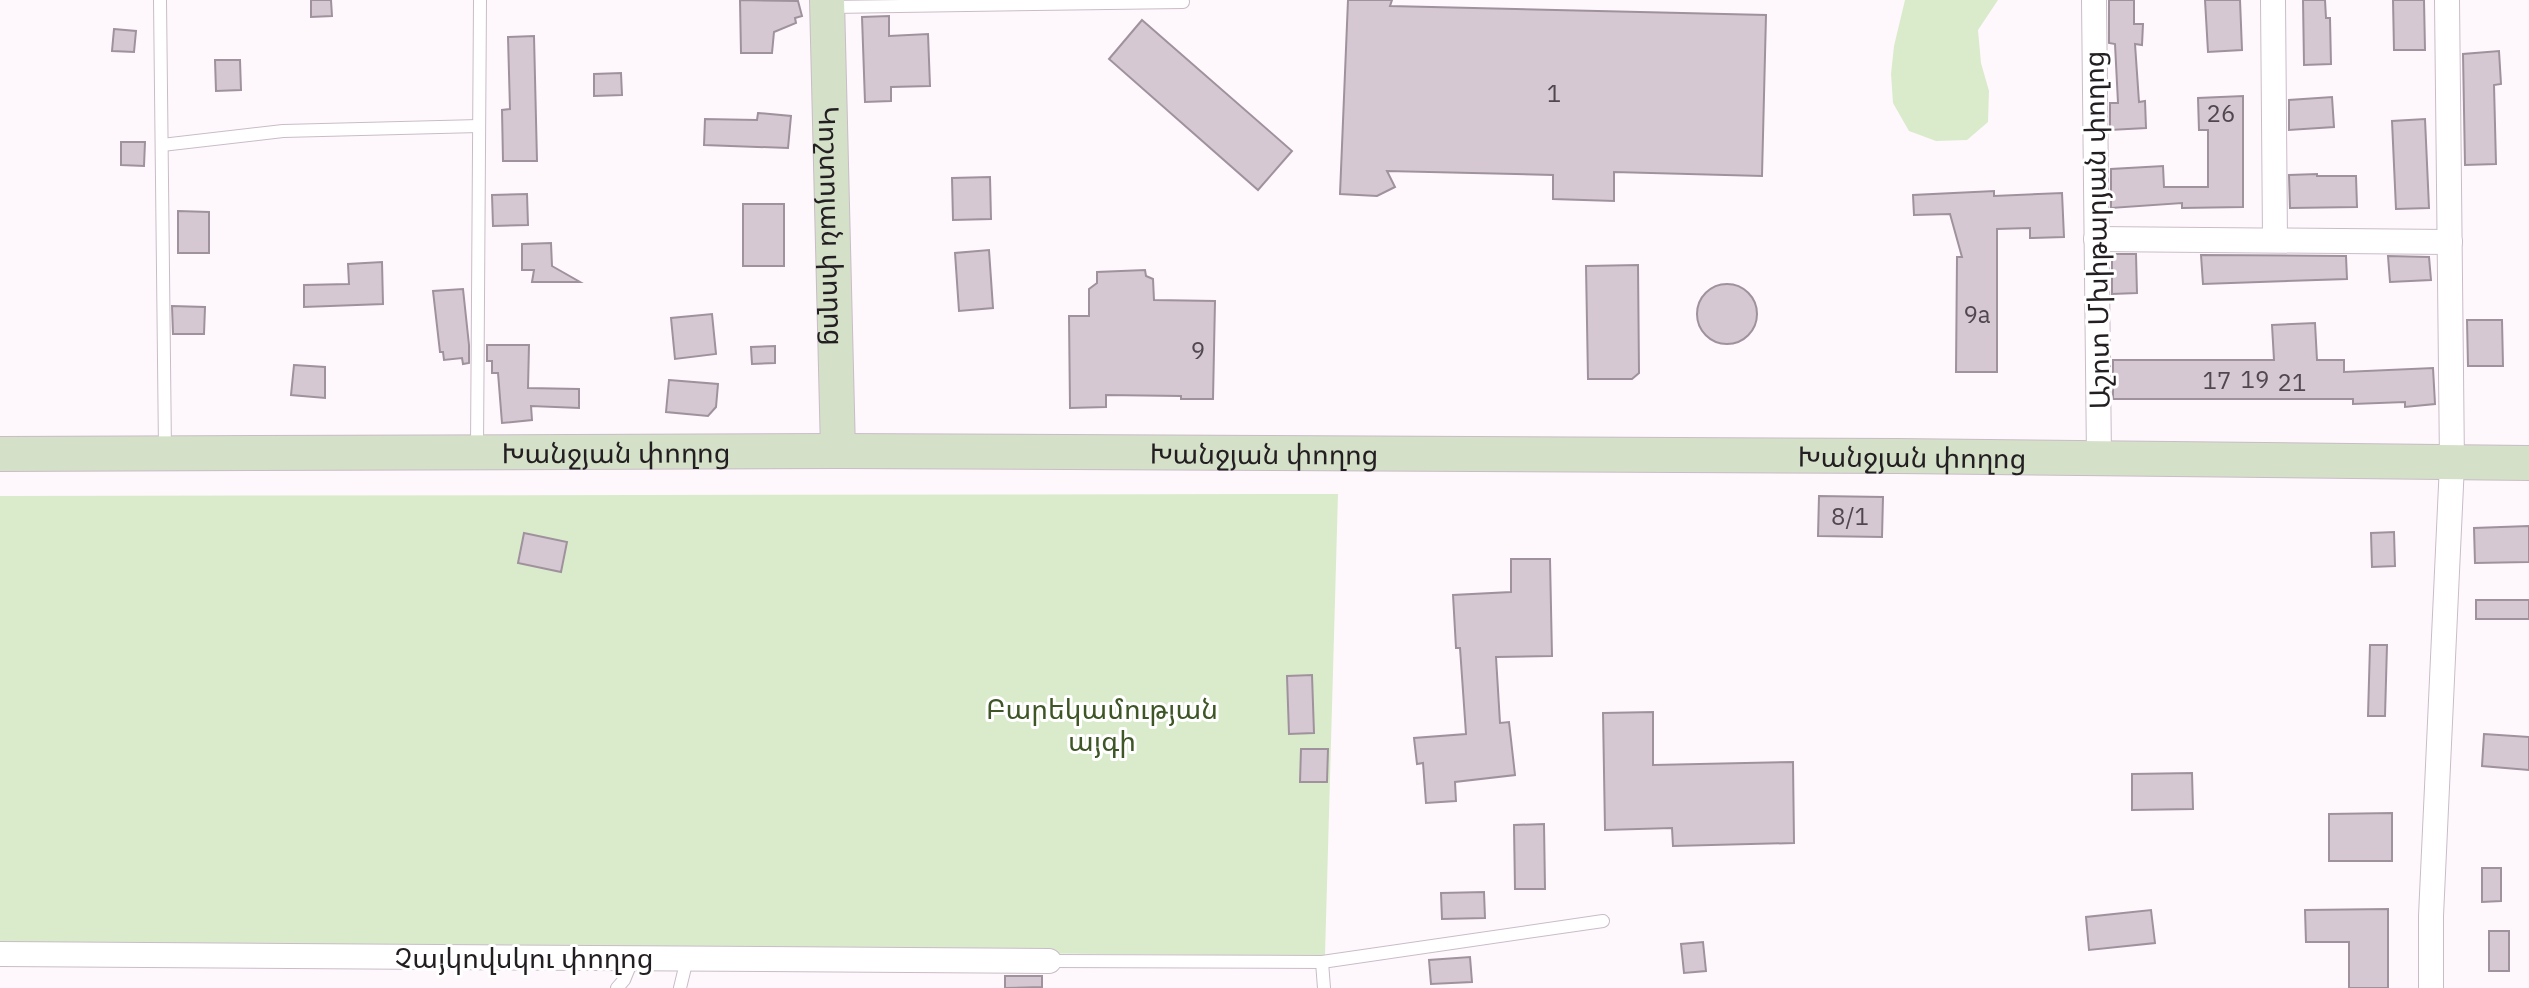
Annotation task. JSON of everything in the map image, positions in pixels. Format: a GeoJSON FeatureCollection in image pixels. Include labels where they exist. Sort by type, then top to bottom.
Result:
{"type":"FeatureCollection","features":[{"type":"Feature","properties":{"kind":"main road","name":"Կոշտոյան փողոց"},"geometry":{"type":"LineString","coordinates":[[827,3],[838,451]]}},
{"type":"Feature","properties":{"kind":"main road","name":"Խանջյան փողոց"},"geometry":{"type":"LineString","coordinates":[[0,454],[838,451],[2529,463]]}},
{"type":"Feature","properties":{"kind":"street","name":"Աշոտ Մխիթարյան փողոց"},"geometry":{"type":"LineString","coordinates":[[2094,0],[2099,459]]}},
{"type":"Feature","properties":{"kind":"street"},"geometry":{"type":"LineString","coordinates":[[2273,0],[2275,240]]}},
{"type":"Feature","properties":{"kind":"street"},"geometry":{"type":"LineString","coordinates":[[2431,988],[2431,916],[2452,464],[2447,0]]}},
{"type":"Feature","properties":{"kind":"street"},"geometry":{"type":"LineString","coordinates":[[2096,239],[2450,242]]}},
{"type":"Feature","properties":{"kind":"street","name":"Չայկովսկու փողոց"},"geometry":{"type":"LineString","coordinates":[[0,954],[1049,961]]}},
{"type":"Feature","properties":{"kind":"lane"},"geometry":{"type":"LineString","coordinates":[[160,0],[165,454]]}},
{"type":"Feature","properties":{"kind":"lane"},"geometry":{"type":"LineString","coordinates":[[477,452],[480,0]]}},
{"type":"Feature","properties":{"kind":"lane"},"geometry":{"type":"LineString","coordinates":[[827,3],[1183,2]]}},
{"type":"Feature","properties":{"kind":"lane"},"geometry":{"type":"LineString","coordinates":[[162,145],[283,131],[479,126]]}},
{"type":"Feature","properties":{"kind":"lane"},"geometry":{"type":"LineString","coordinates":[[1049,961],[1322,962],[1603,921]]}},
{"type":"Feature","properties":{"kind":"lane"},"geometry":{"type":"LineString","coordinates":[[617,988],[624,980],[633,958]]}},
{"type":"Feature","properties":{"kind":"lane"},"geometry":{"type":"LineString","coordinates":[[680,988],[687,959]]}},
{"type":"Feature","properties":{"kind":"lane"},"geometry":{"type":"LineString","coordinates":[[1322,962],[1324,988]]}},
{"type":"Feature","properties":{"kind":"green space"},"geometry":{"type":"Polygon","coordinates":[[[1905,0],[1998,0],[1978,30],[1981,63],[1989,91],[1988,122],[1967,140],[1936,141],[1909,131],[1893,103],[1891,74],[1894,46],[1905,0]]]}},
{"type":"Feature","properties":{"kind":"green space","name":"Բարեկամության այգի"},"geometry":{"type":"Polygon","coordinates":[[[1338,494],[1325,956],[0,944],[0,496],[1338,494]]]}},
{"type":"Feature","properties":{"kind":"building"},"geometry":{"type":"Polygon","coordinates":[[[311,0],[331,0],[332,16],[311,17],[311,0]]]}},
{"type":"Feature","properties":{"kind":"building"},"geometry":{"type":"Polygon","coordinates":[[[740,0],[798,1],[802,16],[795,18],[796,23],[774,32],[772,53],[741,53],[740,0]]]}},
{"type":"Feature","properties":{"kind":"building"},"geometry":{"type":"Polygon","coordinates":[[[1348,0],[1392,0],[1390,6],[1766,15],[1762,176],[1614,172],[1614,201],[1553,199],[1553,175],[1387,171],[1395,187],[1377,196],[1340,194],[1348,0]]]}},
{"type":"Feature","properties":{"kind":"building"},"geometry":{"type":"Polygon","coordinates":[[[2109,0],[2134,0],[2134,24],[2143,24],[2142,45],[2135,44],[2139,102],[2145,101],[2146,128],[2110,130],[2110,103],[2118,103],[2115,44],[2109,43],[2109,0]]]}},
{"type":"Feature","properties":{"kind":"building"},"geometry":{"type":"Polygon","coordinates":[[[2205,0],[2240,0],[2242,50],[2208,52],[2205,0]]]}},
{"type":"Feature","properties":{"kind":"building"},"geometry":{"type":"Polygon","coordinates":[[[2303,0],[2325,0],[2326,18],[2330,18],[2331,64],[2304,65],[2303,0]]]}},
{"type":"Feature","properties":{"kind":"building"},"geometry":{"type":"Polygon","coordinates":[[[2393,0],[2424,0],[2425,50],[2394,50],[2393,0]]]}},
{"type":"Feature","properties":{"kind":"building"},"geometry":{"type":"Polygon","coordinates":[[[889,16],[889,36],[928,34],[930,86],[891,87],[891,101],[865,102],[862,17],[889,16]]]}},
{"type":"Feature","properties":{"kind":"building"},"geometry":{"type":"Polygon","coordinates":[[[1142,20],[1292,151],[1258,190],[1109,59],[1142,20]]]}},
{"type":"Feature","properties":{"kind":"building"},"geometry":{"type":"Polygon","coordinates":[[[114,29],[136,31],[134,52],[112,51],[114,29]]]}},
{"type":"Feature","properties":{"kind":"building"},"geometry":{"type":"Polygon","coordinates":[[[534,36],[537,161],[503,161],[502,110],[510,109],[508,37],[534,36]]]}},
{"type":"Feature","properties":{"kind":"building"},"geometry":{"type":"Polygon","coordinates":[[[2499,51],[2501,84],[2494,85],[2496,164],[2465,165],[2463,54],[2499,51]]]}},
{"type":"Feature","properties":{"kind":"building"},"geometry":{"type":"Polygon","coordinates":[[[215,60],[240,60],[241,90],[216,91],[215,60]]]}},
{"type":"Feature","properties":{"kind":"building"},"geometry":{"type":"Polygon","coordinates":[[[621,73],[622,95],[594,96],[594,74],[621,73]]]}},
{"type":"Feature","properties":{"kind":"building"},"geometry":{"type":"Polygon","coordinates":[[[2243,96],[2243,207],[2182,208],[2182,203],[2111,208],[2111,169],[2163,166],[2164,187],[2208,187],[2208,130],[2199,130],[2198,98],[2243,96]]]}},
{"type":"Feature","properties":{"kind":"building"},"geometry":{"type":"Polygon","coordinates":[[[2332,97],[2334,127],[2289,130],[2289,100],[2332,97]]]}},
{"type":"Feature","properties":{"kind":"building"},"geometry":{"type":"Polygon","coordinates":[[[758,113],[791,116],[788,148],[704,145],[705,119],[757,120],[758,113]]]}},
{"type":"Feature","properties":{"kind":"building"},"geometry":{"type":"Polygon","coordinates":[[[2425,119],[2429,208],[2396,209],[2392,121],[2425,119]]]}},
{"type":"Feature","properties":{"kind":"building"},"geometry":{"type":"Polygon","coordinates":[[[121,142],[145,142],[144,166],[121,165],[121,142]]]}},
{"type":"Feature","properties":{"kind":"building"},"geometry":{"type":"Polygon","coordinates":[[[2289,175],[2356,176],[2357,207],[2290,208],[2289,175]]]}},
{"type":"Feature","properties":{"kind":"building"},"geometry":{"type":"Polygon","coordinates":[[[990,177],[991,219],[953,220],[952,178],[990,177]]]}},
{"type":"Feature","properties":{"kind":"building"},"geometry":{"type":"Polygon","coordinates":[[[1994,191],[1994,196],[2062,193],[2064,237],[2030,238],[2030,228],[1997,229],[1997,372],[1956,372],[1957,257],[1962,257],[1950,214],[1914,215],[1913,195],[1994,191]]]}},
{"type":"Feature","properties":{"kind":"building"},"geometry":{"type":"Polygon","coordinates":[[[527,194],[528,225],[493,226],[492,195],[527,194]]]}},
{"type":"Feature","properties":{"kind":"building"},"geometry":{"type":"Polygon","coordinates":[[[743,204],[784,204],[784,266],[743,266],[743,204]]]}},
{"type":"Feature","properties":{"kind":"building"},"geometry":{"type":"Polygon","coordinates":[[[178,211],[209,212],[209,253],[178,253],[178,211]]]}},
{"type":"Feature","properties":{"kind":"building"},"geometry":{"type":"Polygon","coordinates":[[[551,243],[552,266],[580,282],[532,282],[534,270],[522,270],[522,244],[551,243]]]}},
{"type":"Feature","properties":{"kind":"building"},"geometry":{"type":"Polygon","coordinates":[[[989,250],[993,308],[959,311],[955,253],[989,250]]]}},
{"type":"Feature","properties":{"kind":"building"},"geometry":{"type":"Polygon","coordinates":[[[2112,254],[2136,254],[2137,293],[2112,294],[2112,254]]]}},
{"type":"Feature","properties":{"kind":"building"},"geometry":{"type":"Polygon","coordinates":[[[2201,255],[2346,256],[2347,279],[2203,284],[2201,255]]]}},
{"type":"Feature","properties":{"kind":"building"},"geometry":{"type":"Polygon","coordinates":[[[2388,256],[2429,257],[2431,280],[2390,282],[2388,256]]]}},
{"type":"Feature","properties":{"kind":"building"},"geometry":{"type":"Polygon","coordinates":[[[382,262],[383,304],[304,307],[304,285],[349,284],[348,264],[382,262]]]}},
{"type":"Feature","properties":{"kind":"building"},"geometry":{"type":"Polygon","coordinates":[[[1638,265],[1639,373],[1632,379],[1588,379],[1586,266],[1638,265]]]}},
{"type":"Feature","properties":{"kind":"building"},"geometry":{"type":"Polygon","coordinates":[[[1145,270],[1146,276],[1153,279],[1154,300],[1215,301],[1213,399],[1106,395],[1106,407],[1070,408],[1069,316],[1089,316],[1089,289],[1097,283],[1097,272],[1145,270]]]}},
{"type":"Feature","properties":{"kind":"building"},"geometry":{"type":"Polygon","coordinates":[[[1727,284],[1738,286],[1748,293],[1755,303],[1755,325],[1748,335],[1738,342],[1727,344],[1716,342],[1706,335],[1699,325],[1697,314],[1699,303],[1706,293],[1716,286],[1727,284]]]}},
{"type":"Feature","properties":{"kind":"building"},"geometry":{"type":"Polygon","coordinates":[[[463,289],[469,363],[463,364],[462,358],[444,360],[443,352],[440,352],[433,291],[463,289]]]}},
{"type":"Feature","properties":{"kind":"building"},"geometry":{"type":"Polygon","coordinates":[[[172,306],[205,307],[204,334],[173,334],[172,306]]]}},
{"type":"Feature","properties":{"kind":"building"},"geometry":{"type":"Polygon","coordinates":[[[712,314],[716,354],[675,359],[671,318],[712,314]]]}},
{"type":"Feature","properties":{"kind":"building"},"geometry":{"type":"Polygon","coordinates":[[[2467,320],[2502,320],[2503,366],[2468,366],[2467,320]]]}},
{"type":"Feature","properties":{"kind":"building"},"geometry":{"type":"Polygon","coordinates":[[[2315,323],[2317,360],[2344,360],[2344,372],[2433,368],[2435,404],[2405,407],[2405,402],[2353,404],[2353,399],[2113,399],[2113,360],[2274,360],[2272,325],[2315,323]]]}},
{"type":"Feature","properties":{"kind":"building"},"geometry":{"type":"Polygon","coordinates":[[[487,345],[529,345],[528,388],[579,389],[579,408],[531,406],[532,420],[502,423],[498,373],[492,373],[492,361],[487,361],[487,345]]]}},
{"type":"Feature","properties":{"kind":"building"},"geometry":{"type":"Polygon","coordinates":[[[775,346],[775,363],[752,364],[751,347],[775,346]]]}},
{"type":"Feature","properties":{"kind":"building"},"geometry":{"type":"Polygon","coordinates":[[[294,365],[325,367],[325,398],[291,395],[294,365]]]}},
{"type":"Feature","properties":{"kind":"building"},"geometry":{"type":"Polygon","coordinates":[[[669,380],[718,384],[716,407],[708,416],[666,412],[669,380]]]}},
{"type":"Feature","properties":{"kind":"building"},"geometry":{"type":"Polygon","coordinates":[[[1819,496],[1883,497],[1882,537],[1818,536],[1819,496]]]}},
{"type":"Feature","properties":{"kind":"building"},"geometry":{"type":"Polygon","coordinates":[[[2529,526],[2529,562],[2475,563],[2474,528],[2529,526]]]}},
{"type":"Feature","properties":{"kind":"building"},"geometry":{"type":"Polygon","coordinates":[[[2394,532],[2395,566],[2372,567],[2371,533],[2394,532]]]}},
{"type":"Feature","properties":{"kind":"building"},"geometry":{"type":"Polygon","coordinates":[[[524,533],[567,542],[561,572],[518,563],[524,533]]]}},
{"type":"Feature","properties":{"kind":"building"},"geometry":{"type":"Polygon","coordinates":[[[1511,559],[1550,559],[1552,656],[1496,657],[1500,723],[1509,722],[1515,775],[1455,782],[1456,801],[1426,803],[1423,763],[1417,764],[1414,738],[1466,734],[1453,595],[1511,592],[1511,559]]]}},
{"type":"Feature","properties":{"kind":"building"},"geometry":{"type":"Polygon","coordinates":[[[2476,600],[2529,600],[2529,619],[2476,619],[2476,600]]]}},
{"type":"Feature","properties":{"kind":"building"},"geometry":{"type":"Polygon","coordinates":[[[2370,645],[2387,645],[2385,716],[2368,716],[2370,645]]]}},
{"type":"Feature","properties":{"kind":"building"},"geometry":{"type":"Polygon","coordinates":[[[1312,675],[1314,733],[1289,734],[1287,676],[1312,675]]]}},
{"type":"Feature","properties":{"kind":"building"},"geometry":{"type":"Polygon","coordinates":[[[1653,712],[1653,765],[1793,762],[1794,843],[1673,846],[1672,828],[1605,830],[1603,713],[1653,712]]]}},
{"type":"Feature","properties":{"kind":"building"},"geometry":{"type":"Polygon","coordinates":[[[2484,734],[2529,737],[2529,770],[2482,766],[2484,734]]]}},
{"type":"Feature","properties":{"kind":"building"},"geometry":{"type":"Polygon","coordinates":[[[1301,749],[1328,749],[1327,782],[1300,782],[1301,749]]]}},
{"type":"Feature","properties":{"kind":"building"},"geometry":{"type":"Polygon","coordinates":[[[2192,773],[2193,809],[2132,810],[2132,774],[2192,773]]]}},
{"type":"Feature","properties":{"kind":"building"},"geometry":{"type":"Polygon","coordinates":[[[2392,813],[2392,861],[2329,861],[2329,814],[2392,813]]]}},
{"type":"Feature","properties":{"kind":"building"},"geometry":{"type":"Polygon","coordinates":[[[1544,824],[1545,889],[1515,889],[1514,825],[1544,824]]]}},
{"type":"Feature","properties":{"kind":"building"},"geometry":{"type":"Polygon","coordinates":[[[2482,868],[2501,868],[2501,901],[2482,902],[2482,868]]]}},
{"type":"Feature","properties":{"kind":"building"},"geometry":{"type":"Polygon","coordinates":[[[1484,892],[1485,918],[1442,919],[1441,893],[1484,892]]]}},
{"type":"Feature","properties":{"kind":"building"},"geometry":{"type":"Polygon","coordinates":[[[2388,909],[2388,988],[2349,988],[2349,942],[2306,942],[2305,910],[2388,909]]]}},
{"type":"Feature","properties":{"kind":"building"},"geometry":{"type":"Polygon","coordinates":[[[2151,910],[2155,943],[2089,950],[2086,917],[2151,910]]]}},
{"type":"Feature","properties":{"kind":"building"},"geometry":{"type":"Polygon","coordinates":[[[2489,931],[2509,931],[2509,971],[2489,971],[2489,931]]]}},
{"type":"Feature","properties":{"kind":"building"},"geometry":{"type":"Polygon","coordinates":[[[1703,942],[1706,971],[1684,973],[1681,944],[1703,942]]]}},
{"type":"Feature","properties":{"kind":"building"},"geometry":{"type":"Polygon","coordinates":[[[1470,957],[1472,982],[1431,984],[1429,960],[1470,957]]]}},
{"type":"Feature","properties":{"kind":"building"},"geometry":{"type":"Polygon","coordinates":[[[1005,976],[1042,976],[1042,987],[1005,988],[1005,976]]]}}]}
